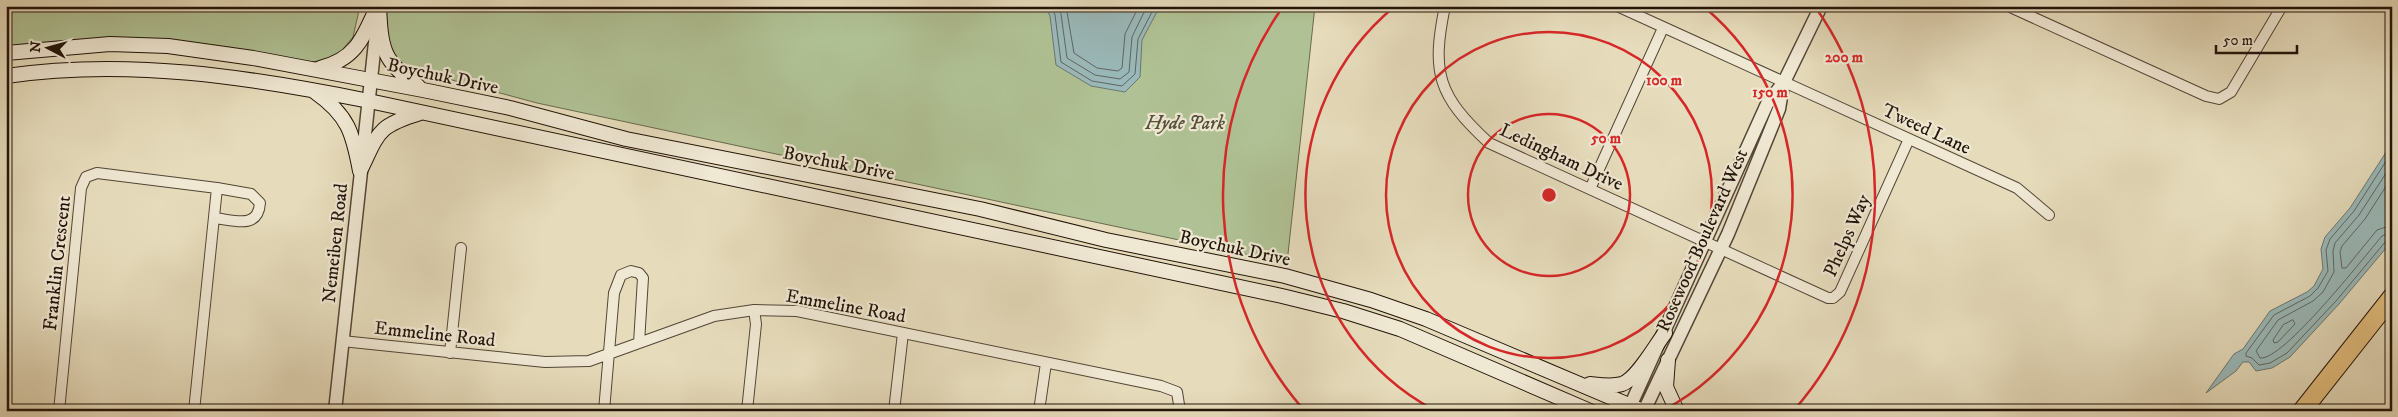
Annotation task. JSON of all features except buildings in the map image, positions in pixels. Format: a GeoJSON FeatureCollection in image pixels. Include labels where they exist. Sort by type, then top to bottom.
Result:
{"type":"FeatureCollection","features":[{"type":"Feature","properties":{"kind":"highway"},"geometry":{"type":"LineString","coordinates":[[2302,411],[2392,297]]}},
{"type":"Feature","properties":{"kind":"main road"},"geometry":{"type":"LineString","coordinates":[[318,69],[342,61],[350,55],[363,37],[378,6]]}},
{"type":"Feature","properties":{"kind":"main road"},"geometry":{"type":"LineString","coordinates":[[378,6],[381,42],[385,52],[402,75],[423,90]]}},
{"type":"Feature","properties":{"kind":"main road","name":"Boychuk Drive"},"geometry":{"type":"LineString","coordinates":[[6,53],[110,44],[168,46],[318,69],[510,108],[626,138],[980,209],[1106,240],[1285,276],[1371,300],[1426,319],[1580,383],[1636,409]]}},
{"type":"Feature","properties":{"kind":"main road","name":"Boychuk Drive"},"geometry":{"type":"LineString","coordinates":[[6,76],[101,68],[173,70],[310,89],[370,101],[1334,309],[1400,329],[1574,407],[1590,411]]}},
{"type":"Feature","properties":{"kind":"main road"},"geometry":{"type":"LineString","coordinates":[[310,89],[332,104],[346,121],[354,137],[360,170]]}},
{"type":"Feature","properties":{"kind":"main road"},"geometry":{"type":"LineString","coordinates":[[360,170],[383,128],[396,120],[422,112]]}},
{"type":"Feature","properties":{"kind":"main road"},"geometry":{"type":"LineString","coordinates":[[1580,383],[1607,386],[1622,384],[1632,378],[1665,333]]}},
{"type":"Feature","properties":{"kind":"main road"},"geometry":{"type":"LineString","coordinates":[[1668,360],[1666,387],[1677,411]]}},
{"type":"Feature","properties":{"kind":"street","name":"Nemeiben Road"},"geometry":{"type":"LineString","coordinates":[[335,411],[360,170],[370,101],[378,6]]}},
{"type":"Feature","properties":{"kind":"street","name":"Ledingham Drive"},"geometry":{"type":"LineString","coordinates":[[1445,6],[1437,58],[1448,95],[1466,121],[1489,143],[1705,242]]}},
{"type":"Feature","properties":{"kind":"street","name":"Tweed Lane"},"geometry":{"type":"LineString","coordinates":[[1617,6],[2017,188],[2049,215]]}},
{"type":"Feature","properties":{"kind":"street","name":"Rosewood Boulevard West"},"geometry":{"type":"LineString","coordinates":[[1636,409],[1665,333],[1767,104],[1784,82],[1821,6]]}},
{"type":"Feature","properties":{"kind":"street"},"geometry":{"type":"LineString","coordinates":[[2008,6],[2206,96],[2219,99],[2231,92],[2282,6]]}},
{"type":"Feature","properties":{"kind":"street"},"geometry":{"type":"LineString","coordinates":[[1590,189],[1664,28]]}},
{"type":"Feature","properties":{"kind":"street","name":"Rosewood Boulevard West"},"geometry":{"type":"LineString","coordinates":[[1636,409],[1668,360],[1722,248],[1779,109],[1784,82]]}},
{"type":"Feature","properties":{"kind":"street","name":"Phelps Way"},"geometry":{"type":"LineString","coordinates":[[1705,242],[1833,298],[1840,292],[1846,280],[1909,139]]}},
{"type":"Feature","properties":{"kind":"street","name":"Franklin Crescent"},"geometry":{"type":"LineString","coordinates":[[59,411],[81,188],[86,177],[97,173],[217,188]]}},
{"type":"Feature","properties":{"kind":"street"},"geometry":{"type":"LineString","coordinates":[[194,411],[217,188],[253,195],[260,202],[260,211],[255,218],[249,221],[214,218]]}},
{"type":"Feature","properties":{"kind":"street"},"geometry":{"type":"LineString","coordinates":[[450,353],[461,248]]}},
{"type":"Feature","properties":{"kind":"street"},"geometry":{"type":"LineString","coordinates":[[604,411],[608,354],[617,282],[621,275],[631,271],[639,273],[643,278],[639,343]]}},
{"type":"Feature","properties":{"kind":"street"},"geometry":{"type":"LineString","coordinates":[[746,411],[756,324],[754,310]]}},
{"type":"Feature","properties":{"kind":"street","name":"Emmeline Road"},"geometry":{"type":"LineString","coordinates":[[342,341],[545,362],[589,361],[700,320],[754,310],[797,311],[1162,386],[1177,392],[1180,411]]}},
{"type":"Feature","properties":{"kind":"street"},"geometry":{"type":"LineString","coordinates":[[894,411],[903,333]]}},
{"type":"Feature","properties":{"kind":"street"},"geometry":{"type":"LineString","coordinates":[[1039,411],[1046,363]]}},
{"type":"Feature","properties":{"kind":"green space"},"geometry":{"type":"Polygon","coordinates":[[[6,6],[360,6],[353,37],[337,56],[322,61],[305,62],[254,54],[6,47],[6,6]]]}},
{"type":"Feature","properties":{"kind":"green space","name":"Hyde Park"},"geometry":{"type":"Polygon","coordinates":[[[387,6],[1315,6],[1287,263],[537,103],[426,73],[394,60],[386,32],[387,6]]]}},
{"type":"Feature","properties":{"kind":"water"},"geometry":{"type":"Polygon","coordinates":[[[1045,6],[1160,6],[1142,40],[1140,77],[1125,92],[1091,86],[1056,65],[1050,16],[1045,6]]]}},
{"type":"Feature","properties":{"kind":"water"},"geometry":{"type":"Polygon","coordinates":[[[2392,143],[2392,241],[2339,304],[2290,357],[2272,368],[2256,371],[2249,362],[2243,362],[2236,371],[2206,393],[2234,354],[2243,349],[2270,311],[2307,292],[2314,286],[2323,269],[2321,249],[2325,237],[2350,208],[2392,143]]]}}]}
